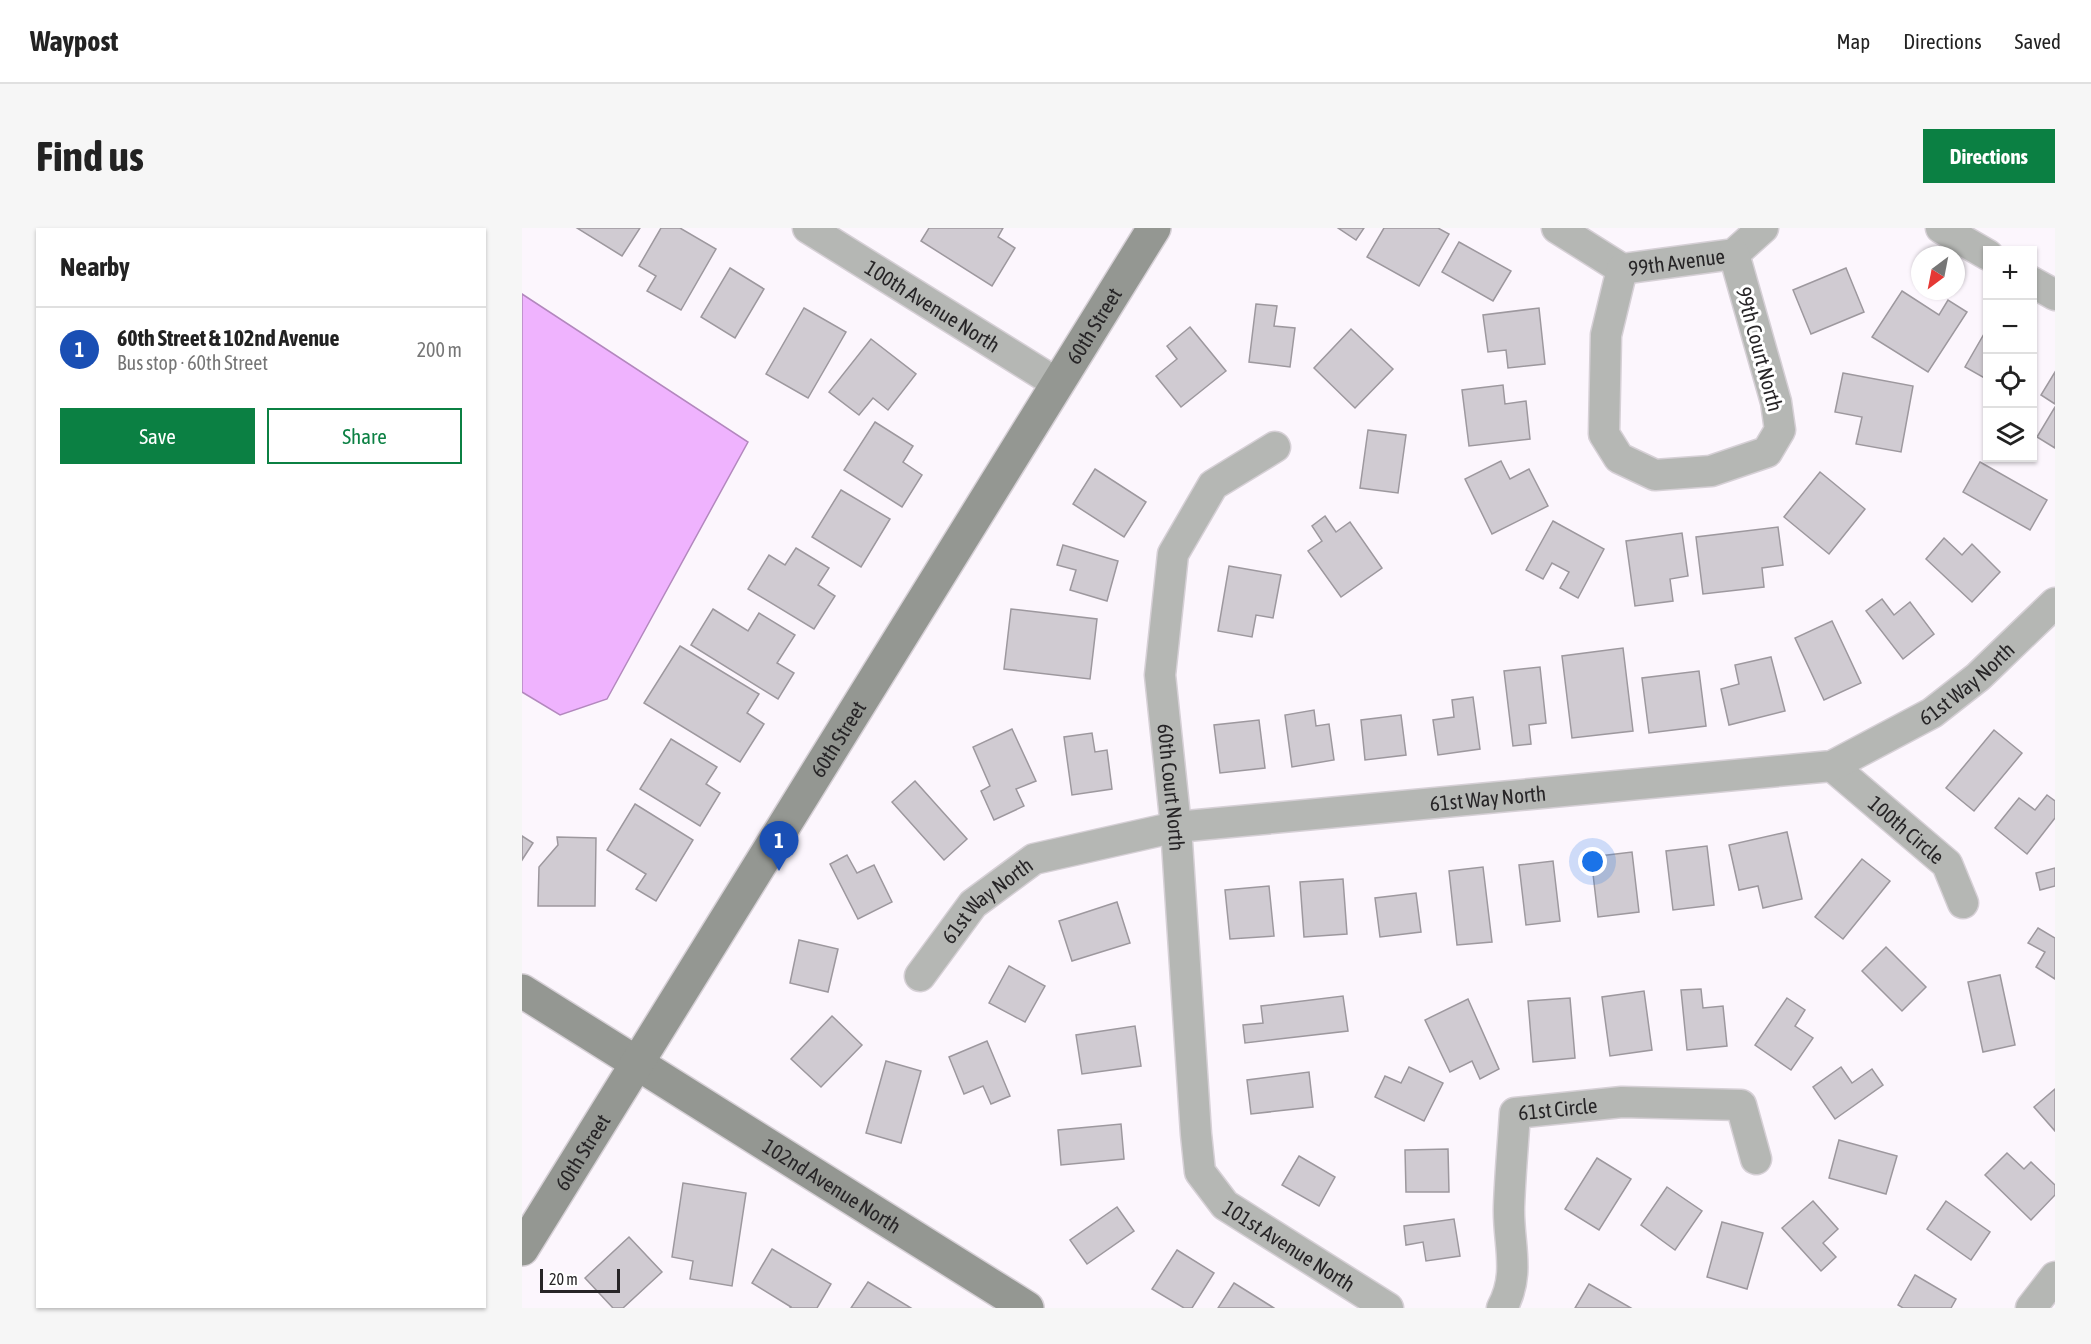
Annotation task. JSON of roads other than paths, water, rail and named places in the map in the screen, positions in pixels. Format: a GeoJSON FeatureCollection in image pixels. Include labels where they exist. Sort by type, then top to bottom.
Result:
{"type":"FeatureCollection","features":[{"type":"Feature","properties":{"kind":"street","name":"100th Avenue North"},"geometry":{"type":"LineString","coordinates":[[808,228],[1058,384]]}},
{"type":"Feature","properties":{"kind":"street","name":"60th Street"},"geometry":{"type":"LineString","coordinates":[[522,1249],[1154,228]]}},
{"type":"Feature","properties":{"kind":"street","name":"99th Avenue"},"geometry":{"type":"LineString","coordinates":[[1557,228],[1622,269],[1734,254],[1763,228]]}},
{"type":"Feature","properties":{"kind":"street"},"geometry":{"type":"LineString","coordinates":[[1941,228],[1983,252]]}},
{"type":"Feature","properties":{"kind":"street","name":"99th Court North"},"geometry":{"type":"LineString","coordinates":[[1622,269],[1606,335],[1604,434],[1619,458],[1655,475],[1711,471],[1767,452],[1780,430],[1776,402],[1734,254]]}},
{"type":"Feature","properties":{"kind":"street"},"geometry":{"type":"LineString","coordinates":[[2037,285],[2055,295]]}},
{"type":"Feature","properties":{"kind":"street","name":"60th Court North"},"geometry":{"type":"LineString","coordinates":[[1200,1172],[1176,827],[1160,675],[1173,554],[1213,485],[1275,447]]}},
{"type":"Feature","properties":{"kind":"street","name":"61st Way North"},"geometry":{"type":"LineString","coordinates":[[920,976],[973,904],[1034,859],[1176,827],[1832,766],[1932,713],[1978,677],[2055,603]]}},
{"type":"Feature","properties":{"kind":"street","name":"100th Circle"},"geometry":{"type":"LineString","coordinates":[[1832,766],[1947,864],[1963,903]]}},
{"type":"Feature","properties":{"kind":"street","name":"102nd Avenue North"},"geometry":{"type":"LineString","coordinates":[[522,991],[1027,1308]]}},
{"type":"Feature","properties":{"kind":"street","name":"61st Circle"},"geometry":{"type":"LineString","coordinates":[[1502,1308],[1509,1295],[1513,1268],[1509,1209],[1515,1113],[1622,1102],[1741,1106],[1756,1159]]}},
{"type":"Feature","properties":{"kind":"street","name":"101st Avenue North"},"geometry":{"type":"LineString","coordinates":[[1200,1172],[1225,1205],[1388,1308]]}},
{"type":"Feature","properties":{"kind":"street"},"geometry":{"type":"LineString","coordinates":[[2031,1308],[2055,1277]]}},
{"type":"Feature","properties":{"kind":"place","name":"60th Street & 102nd Avenue"},"geometry":{"type":"Point","coordinates":[779,871]}}]}
